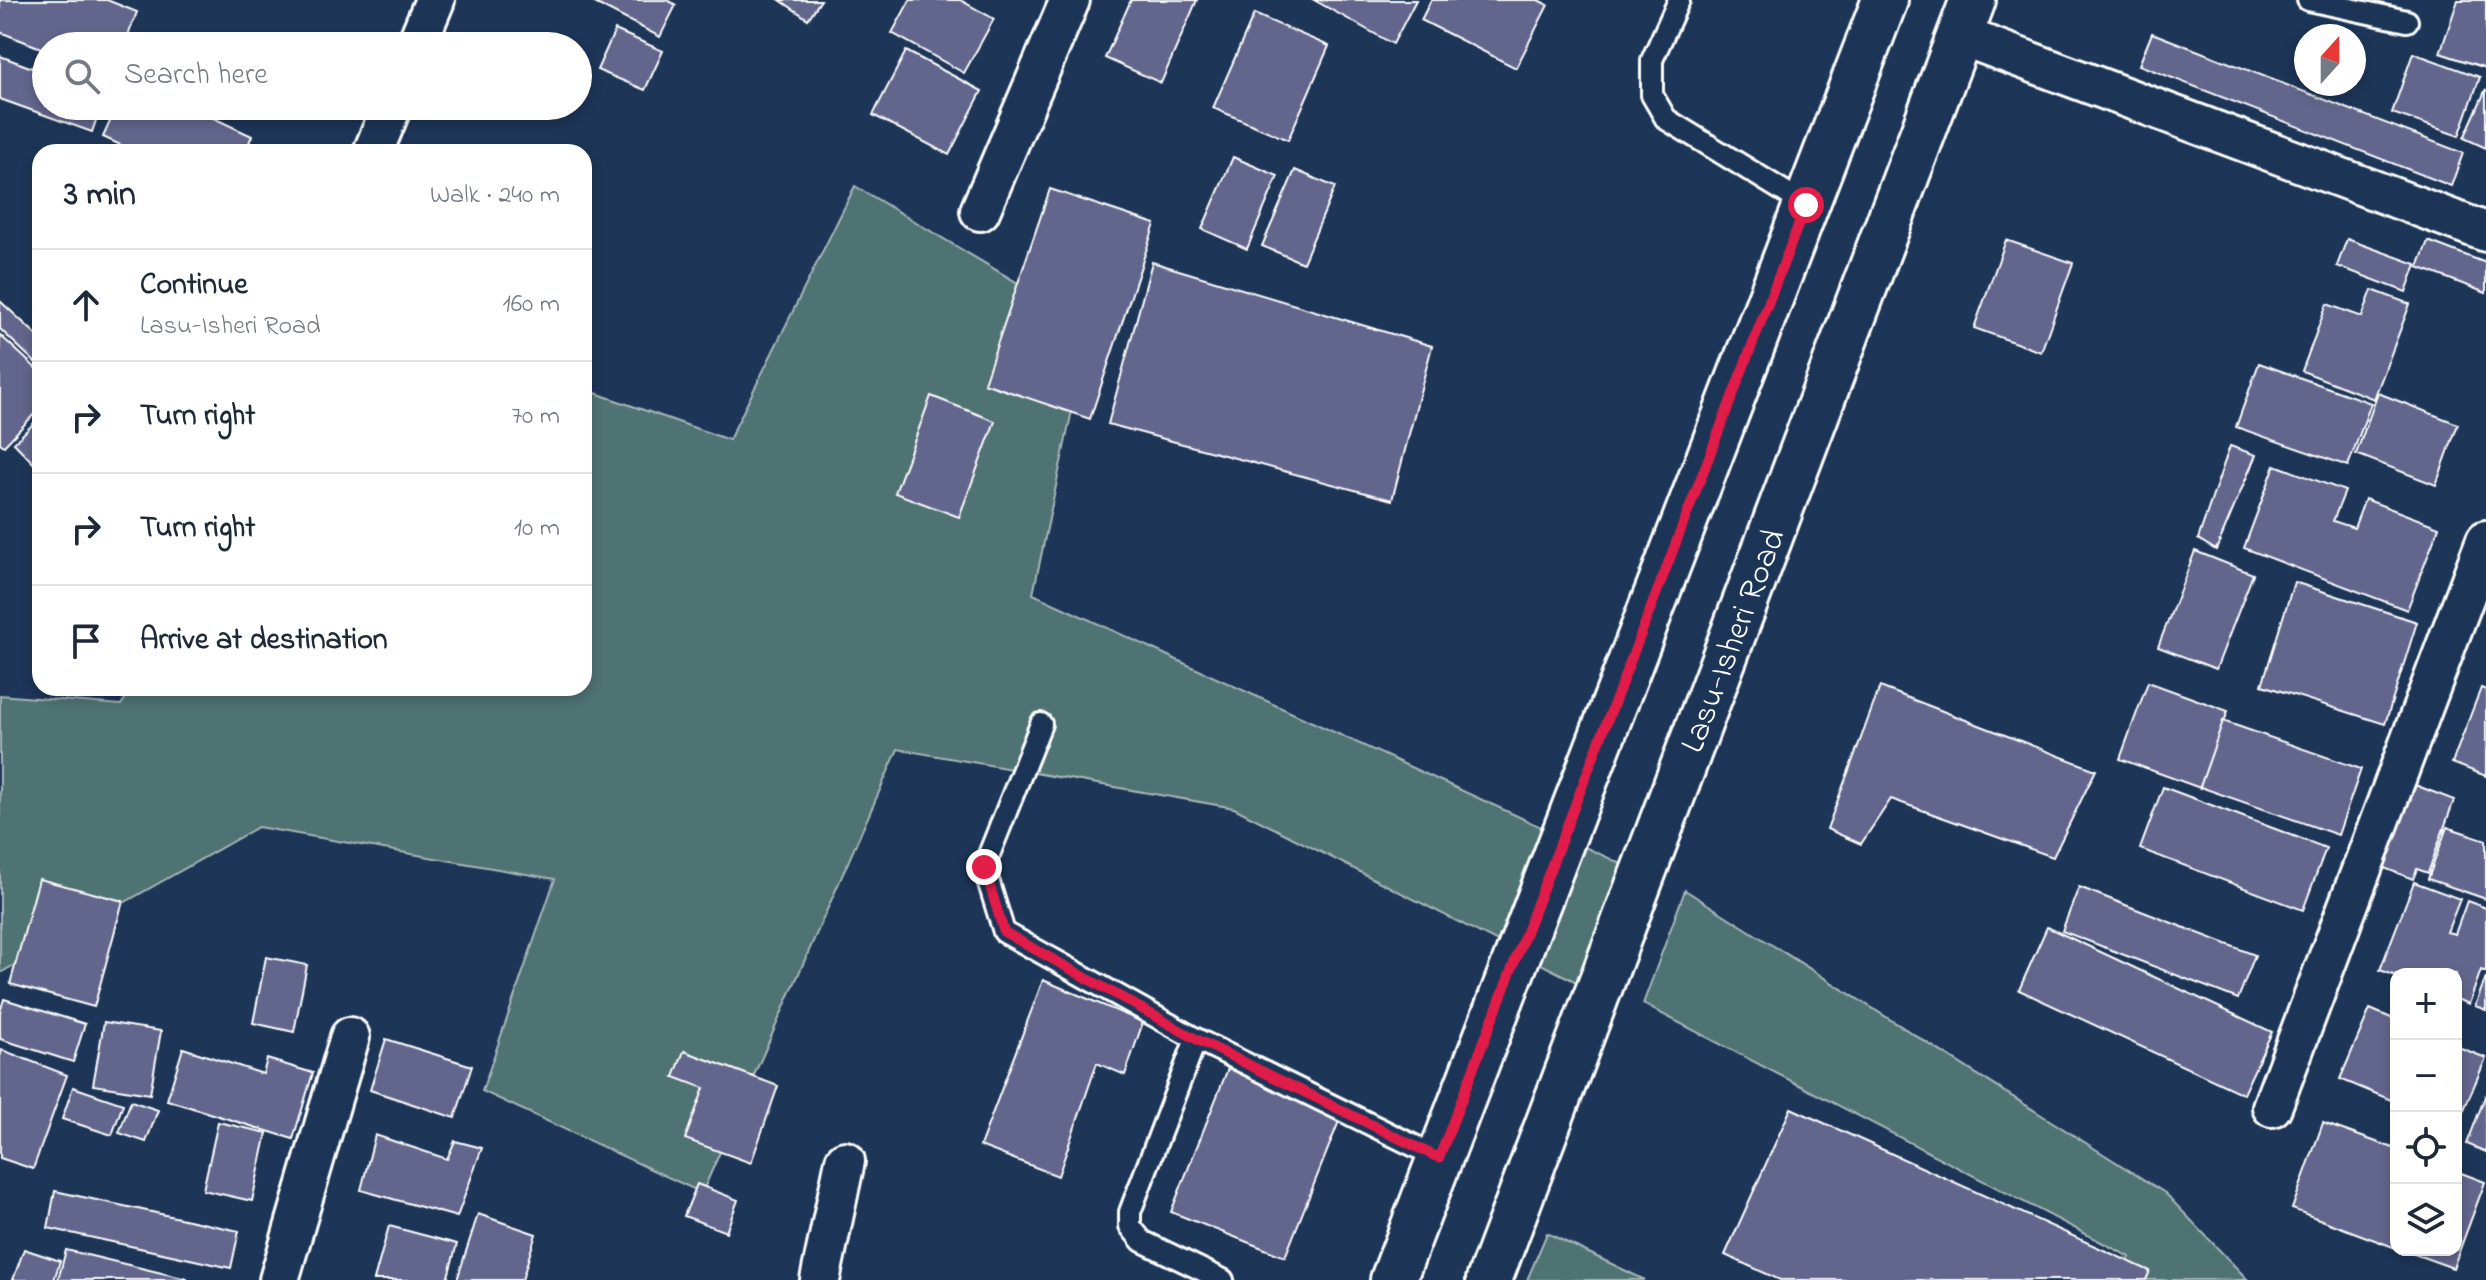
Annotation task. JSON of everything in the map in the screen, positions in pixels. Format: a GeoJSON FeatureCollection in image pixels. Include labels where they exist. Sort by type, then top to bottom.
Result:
{"type":"FeatureCollection","features":[{"type":"Feature","properties":{"kind":"main road"},"geometry":{"type":"LineString","coordinates":[[1393,1280],[1885,0]]}},
{"type":"Feature","properties":{"kind":"main road","name":"Lasu-Isheri Road"},"geometry":{"type":"LineString","coordinates":[[1489,1280],[1966,18]]}},
{"type":"Feature","properties":{"kind":"street"},"geometry":{"type":"LineString","coordinates":[[422,32],[435,0]]}},
{"type":"Feature","properties":{"kind":"street"},"geometry":{"type":"LineString","coordinates":[[980,211],[1070,0]]}},
{"type":"Feature","properties":{"kind":"street"},"geometry":{"type":"LineString","coordinates":[[1966,18],[2486,232]]}},
{"type":"Feature","properties":{"kind":"street"},"geometry":{"type":"LineString","coordinates":[[376,144],[386,120]]}},
{"type":"Feature","properties":{"kind":"street"},"geometry":{"type":"LineString","coordinates":[[2272,1107],[2486,540]]}},
{"type":"Feature","properties":{"kind":"street"},"geometry":{"type":"LineString","coordinates":[[279,1280],[350,1037]]}},
{"type":"Feature","properties":{"kind":"street"},"geometry":{"type":"LineString","coordinates":[[820,1280],[845,1161]]}},
{"type":"Feature","properties":{"kind":"lane"},"geometry":{"type":"LineString","coordinates":[[1679,0],[1652,60],[1652,95],[1666,119],[1806,205]]}},
{"type":"Feature","properties":{"kind":"lane"},"geometry":{"type":"LineString","coordinates":[[2308,0],[2407,21]]}},
{"type":"Feature","properties":{"kind":"lane"},"geometry":{"type":"LineString","coordinates":[[1041,724],[984,867],[1004,932],[1196,1039],[1439,1158]]}},
{"type":"Feature","properties":{"kind":"lane"},"geometry":{"type":"LineString","coordinates":[[1196,1039],[1130,1212],[1130,1226],[1142,1241],[1223,1280]]}},
{"type":"Feature","properties":{"kind":"green space"},"geometry":{"type":"Polygon","coordinates":[[[855,186],[1090,326],[1033,594],[1648,876],[1602,995],[1234,808],[898,749],[702,1193],[482,1091],[555,879],[258,827],[0,973],[0,695],[121,705],[127,696],[592,696],[592,392],[729,440],[855,186]]]}},
{"type":"Feature","properties":{"kind":"green space"},"geometry":{"type":"Polygon","coordinates":[[[1685,890],[2165,1193],[2248,1280],[2120,1280],[2130,1257],[1643,1004],[1685,890]]]}},
{"type":"Feature","properties":{"kind":"green space"},"geometry":{"type":"Polygon","coordinates":[[[1547,1233],[1645,1280],[1527,1280],[1547,1233]]]}},
{"type":"Feature","properties":{"kind":"building"},"geometry":{"type":"Polygon","coordinates":[[[0,0],[107,0],[137,12],[129,32],[32,32],[32,45],[0,32],[0,0]]]}},
{"type":"Feature","properties":{"kind":"building"},"geometry":{"type":"Polygon","coordinates":[[[589,0],[667,0],[676,5],[660,37],[589,0]]]}},
{"type":"Feature","properties":{"kind":"building"},"geometry":{"type":"Polygon","coordinates":[[[780,0],[821,0],[808,19],[780,0]]]}},
{"type":"Feature","properties":{"kind":"building"},"geometry":{"type":"Polygon","coordinates":[[[910,0],[960,0],[994,19],[964,73],[892,33],[910,0]]]}},
{"type":"Feature","properties":{"kind":"building"},"geometry":{"type":"Polygon","coordinates":[[[1131,0],[1197,0],[1161,83],[1105,58],[1131,0]]]}},
{"type":"Feature","properties":{"kind":"building"},"geometry":{"type":"Polygon","coordinates":[[[1314,0],[1416,0],[1393,44],[1314,0]]]}},
{"type":"Feature","properties":{"kind":"building"},"geometry":{"type":"Polygon","coordinates":[[[1431,0],[1538,0],[1548,5],[1516,68],[1421,20],[1431,0]]]}},
{"type":"Feature","properties":{"kind":"building"},"geometry":{"type":"Polygon","coordinates":[[[2458,0],[2486,0],[2486,68],[2440,53],[2458,0]]]}},
{"type":"Feature","properties":{"kind":"building"},"geometry":{"type":"Polygon","coordinates":[[[1254,14],[1329,46],[1288,140],[1213,108],[1254,14]]]}},
{"type":"Feature","properties":{"kind":"building"},"geometry":{"type":"Polygon","coordinates":[[[615,30],[663,51],[645,90],[597,70],[615,30]]]}},
{"type":"Feature","properties":{"kind":"building"},"geometry":{"type":"Polygon","coordinates":[[[2152,33],[2294,88],[2294,96],[2315,96],[2463,153],[2451,186],[2139,65],[2152,33]]]}},
{"type":"Feature","properties":{"kind":"building"},"geometry":{"type":"Polygon","coordinates":[[[906,51],[982,91],[949,155],[873,115],[906,51]]]}},
{"type":"Feature","properties":{"kind":"building"},"geometry":{"type":"Polygon","coordinates":[[[2413,53],[2480,77],[2459,136],[2392,113],[2413,53]]]}},
{"type":"Feature","properties":{"kind":"building"},"geometry":{"type":"Polygon","coordinates":[[[0,56],[32,68],[32,110],[0,99],[0,56]]]}},
{"type":"Feature","properties":{"kind":"building"},"geometry":{"type":"Polygon","coordinates":[[[2486,89],[2486,148],[2464,138],[2486,89]]]}},
{"type":"Feature","properties":{"kind":"building"},"geometry":{"type":"Polygon","coordinates":[[[59,120],[96,120],[92,132],[59,120]]]}},
{"type":"Feature","properties":{"kind":"building"},"geometry":{"type":"Polygon","coordinates":[[[111,120],[218,120],[252,136],[248,144],[118,144],[103,137],[111,120]]]}},
{"type":"Feature","properties":{"kind":"building"},"geometry":{"type":"Polygon","coordinates":[[[1233,157],[1278,176],[1247,249],[1202,229],[1233,157]]]}},
{"type":"Feature","properties":{"kind":"building"},"geometry":{"type":"Polygon","coordinates":[[[1295,170],[1335,187],[1303,263],[1262,246],[1295,170]]]}},
{"type":"Feature","properties":{"kind":"building"},"geometry":{"type":"Polygon","coordinates":[[[1050,189],[1155,224],[1090,419],[984,383],[1050,189]]]}},
{"type":"Feature","properties":{"kind":"building"},"geometry":{"type":"Polygon","coordinates":[[[2347,239],[2416,264],[2406,292],[2337,266],[2347,239]]]}},
{"type":"Feature","properties":{"kind":"building"},"geometry":{"type":"Polygon","coordinates":[[[2006,240],[2073,263],[2041,352],[1974,328],[2006,240]]]}},
{"type":"Feature","properties":{"kind":"building"},"geometry":{"type":"Polygon","coordinates":[[[2428,241],[2486,263],[2486,293],[2418,267],[2428,241]]]}},
{"type":"Feature","properties":{"kind":"building"},"geometry":{"type":"Polygon","coordinates":[[[1152,262],[1432,346],[1392,500],[1108,424],[1152,262]]]}},
{"type":"Feature","properties":{"kind":"building"},"geometry":{"type":"Polygon","coordinates":[[[2372,290],[2410,304],[2374,399],[2302,371],[2327,304],[2362,317],[2372,290]]]}},
{"type":"Feature","properties":{"kind":"building"},"geometry":{"type":"Polygon","coordinates":[[[0,301],[32,331],[32,359],[0,329],[0,301]]]}},
{"type":"Feature","properties":{"kind":"building"},"geometry":{"type":"Polygon","coordinates":[[[0,335],[32,365],[32,416],[4,446],[0,443],[0,335]]]}},
{"type":"Feature","properties":{"kind":"building"},"geometry":{"type":"Polygon","coordinates":[[[2259,363],[2371,403],[2348,466],[2236,427],[2259,363]]]}},
{"type":"Feature","properties":{"kind":"building"},"geometry":{"type":"Polygon","coordinates":[[[2378,393],[2458,424],[2436,485],[2356,454],[2378,393]]]}},
{"type":"Feature","properties":{"kind":"building"},"geometry":{"type":"Polygon","coordinates":[[[931,396],[995,421],[959,517],[895,493],[931,396]]]}},
{"type":"Feature","properties":{"kind":"building"},"geometry":{"type":"Polygon","coordinates":[[[32,425],[32,462],[14,443],[32,425]]]}},
{"type":"Feature","properties":{"kind":"building"},"geometry":{"type":"Polygon","coordinates":[[[2230,446],[2256,455],[2216,550],[2198,539],[2230,446]]]}},
{"type":"Feature","properties":{"kind":"building"},"geometry":{"type":"Polygon","coordinates":[[[2275,465],[2345,491],[2333,521],[2354,528],[2365,499],[2439,527],[2407,610],[2244,548],[2275,465]]]}},
{"type":"Feature","properties":{"kind":"building"},"geometry":{"type":"Polygon","coordinates":[[[2195,551],[2253,574],[2216,669],[2158,647],[2195,551]]]}},
{"type":"Feature","properties":{"kind":"building"},"geometry":{"type":"Polygon","coordinates":[[[2294,582],[2417,622],[2385,724],[2262,685],[2294,582]]]}},
{"type":"Feature","properties":{"kind":"building"},"geometry":{"type":"Polygon","coordinates":[[[2148,682],[2228,711],[2200,788],[2120,759],[2148,682]]]}},
{"type":"Feature","properties":{"kind":"building"},"geometry":{"type":"Polygon","coordinates":[[[1880,687],[2096,770],[2053,857],[1891,799],[1861,844],[1827,829],[1880,687]]]}},
{"type":"Feature","properties":{"kind":"building"},"geometry":{"type":"Polygon","coordinates":[[[2481,688],[2486,690],[2486,776],[2452,763],[2481,688]]]}},
{"type":"Feature","properties":{"kind":"building"},"geometry":{"type":"Polygon","coordinates":[[[2223,721],[2361,769],[2338,835],[2200,787],[2223,721]]]}},
{"type":"Feature","properties":{"kind":"building"},"geometry":{"type":"Polygon","coordinates":[[[2415,785],[2454,800],[2428,873],[2417,869],[2413,879],[2384,868],[2415,785]]]}},
{"type":"Feature","properties":{"kind":"building"},"geometry":{"type":"Polygon","coordinates":[[[2163,787],[2326,848],[2303,910],[2140,849],[2163,787]]]}},
{"type":"Feature","properties":{"kind":"building"},"geometry":{"type":"Polygon","coordinates":[[[2447,827],[2486,840],[2486,899],[2428,879],[2447,827]]]}},
{"type":"Feature","properties":{"kind":"building"},"geometry":{"type":"Polygon","coordinates":[[[39,879],[123,901],[94,1007],[10,984],[39,879]]]}},
{"type":"Feature","properties":{"kind":"building"},"geometry":{"type":"Polygon","coordinates":[[[2414,882],[2460,899],[2447,932],[2455,934],[2467,901],[2486,908],[2486,972],[2481,970],[2469,1004],[2462,1001],[2462,968],[2390,968],[2390,974],[2380,970],[2414,882]]]}},
{"type":"Feature","properties":{"kind":"building"},"geometry":{"type":"Polygon","coordinates":[[[2079,887],[2255,955],[2238,999],[2062,931],[2079,887]]]}},
{"type":"Feature","properties":{"kind":"building"},"geometry":{"type":"Polygon","coordinates":[[[2047,927],[2272,1032],[2243,1094],[2019,990],[2047,927]]]}},
{"type":"Feature","properties":{"kind":"building"},"geometry":{"type":"Polygon","coordinates":[[[266,957],[307,965],[294,1032],[253,1023],[266,957]]]}},
{"type":"Feature","properties":{"kind":"building"},"geometry":{"type":"Polygon","coordinates":[[[2486,977],[2486,1010],[2475,1006],[2486,977]]]}},
{"type":"Feature","properties":{"kind":"building"},"geometry":{"type":"Polygon","coordinates":[[[1043,980],[1143,1022],[1125,1075],[1097,1063],[1058,1176],[980,1146],[1043,980]]]}},
{"type":"Feature","properties":{"kind":"building"},"geometry":{"type":"Polygon","coordinates":[[[4,999],[85,1024],[73,1062],[0,1039],[0,1012],[4,999]]]}},
{"type":"Feature","properties":{"kind":"building"},"geometry":{"type":"Polygon","coordinates":[[[2370,1009],[2390,1017],[2390,1100],[2340,1079],[2370,1009]]]}},
{"type":"Feature","properties":{"kind":"building"},"geometry":{"type":"Polygon","coordinates":[[[104,1022],[161,1031],[150,1094],[93,1085],[104,1022]]]}},
{"type":"Feature","properties":{"kind":"building"},"geometry":{"type":"Polygon","coordinates":[[[386,1039],[472,1066],[455,1118],[370,1090],[386,1039]]]}},
{"type":"Feature","properties":{"kind":"building"},"geometry":{"type":"Polygon","coordinates":[[[183,1048],[263,1074],[267,1059],[313,1073],[293,1139],[167,1100],[183,1048]]]}},
{"type":"Feature","properties":{"kind":"building"},"geometry":{"type":"Polygon","coordinates":[[[2462,1048],[2486,1058],[2462,1114],[2462,1048]]]}},
{"type":"Feature","properties":{"kind":"building"},"geometry":{"type":"Polygon","coordinates":[[[2,1050],[67,1075],[33,1169],[0,1158],[2,1050]]]}},
{"type":"Feature","properties":{"kind":"building"},"geometry":{"type":"Polygon","coordinates":[[[684,1051],[778,1086],[751,1163],[685,1139],[704,1088],[674,1077],[684,1051]]]}},
{"type":"Feature","properties":{"kind":"building"},"geometry":{"type":"Polygon","coordinates":[[[1229,1066],[1343,1111],[1285,1257],[1171,1212],[1229,1066]]]}},
{"type":"Feature","properties":{"kind":"building"},"geometry":{"type":"Polygon","coordinates":[[[73,1087],[123,1104],[112,1135],[62,1119],[73,1087]]]}},
{"type":"Feature","properties":{"kind":"building"},"geometry":{"type":"Polygon","coordinates":[[[2486,1094],[2486,1152],[2467,1144],[2486,1094]]]}},
{"type":"Feature","properties":{"kind":"building"},"geometry":{"type":"Polygon","coordinates":[[[131,1101],[158,1110],[146,1142],[119,1133],[131,1101]]]}},
{"type":"Feature","properties":{"kind":"building"},"geometry":{"type":"Polygon","coordinates":[[[1791,1108],[2150,1271],[2146,1280],[1780,1280],[1725,1255],[1791,1108]]]}},
{"type":"Feature","properties":{"kind":"building"},"geometry":{"type":"Polygon","coordinates":[[[218,1122],[267,1133],[252,1201],[203,1190],[218,1122]]]}},
{"type":"Feature","properties":{"kind":"building"},"geometry":{"type":"Polygon","coordinates":[[[2323,1123],[2390,1147],[2390,1246],[2292,1209],[2323,1123]]]}},
{"type":"Feature","properties":{"kind":"building"},"geometry":{"type":"Polygon","coordinates":[[[375,1135],[447,1159],[455,1141],[482,1148],[457,1217],[361,1190],[375,1135]]]}},
{"type":"Feature","properties":{"kind":"building"},"geometry":{"type":"Polygon","coordinates":[[[2462,1173],[2485,1182],[2462,1244],[2462,1173]]]}},
{"type":"Feature","properties":{"kind":"building"},"geometry":{"type":"Polygon","coordinates":[[[697,1184],[738,1200],[726,1232],[684,1216],[697,1184]]]}},
{"type":"Feature","properties":{"kind":"building"},"geometry":{"type":"Polygon","coordinates":[[[55,1191],[239,1231],[231,1268],[48,1228],[55,1191]]]}},
{"type":"Feature","properties":{"kind":"building"},"geometry":{"type":"Polygon","coordinates":[[[478,1214],[536,1234],[522,1280],[457,1280],[478,1214]]]}},
{"type":"Feature","properties":{"kind":"building"},"geometry":{"type":"Polygon","coordinates":[[[389,1226],[457,1244],[447,1280],[374,1280],[389,1226]]]}},
{"type":"Feature","properties":{"kind":"building"},"geometry":{"type":"Polygon","coordinates":[[[24,1249],[60,1261],[54,1280],[13,1280],[24,1249]]]}},
{"type":"Feature","properties":{"kind":"building"},"geometry":{"type":"Polygon","coordinates":[[[66,1250],[187,1279],[187,1280],[58,1280],[66,1250]]]}},
{"type":"Feature","properties":{"kind":"building"},"geometry":{"type":"Polygon","coordinates":[[[2420,1256],[2457,1256],[2453,1268],[2420,1256]]]}},
{"type":"Feature","properties":{"kind":"route"},"geometry":{"type":"LineString","coordinates":[[984,867],[1004,932],[1196,1039],[1439,1158],[1806,205]]}}]}
